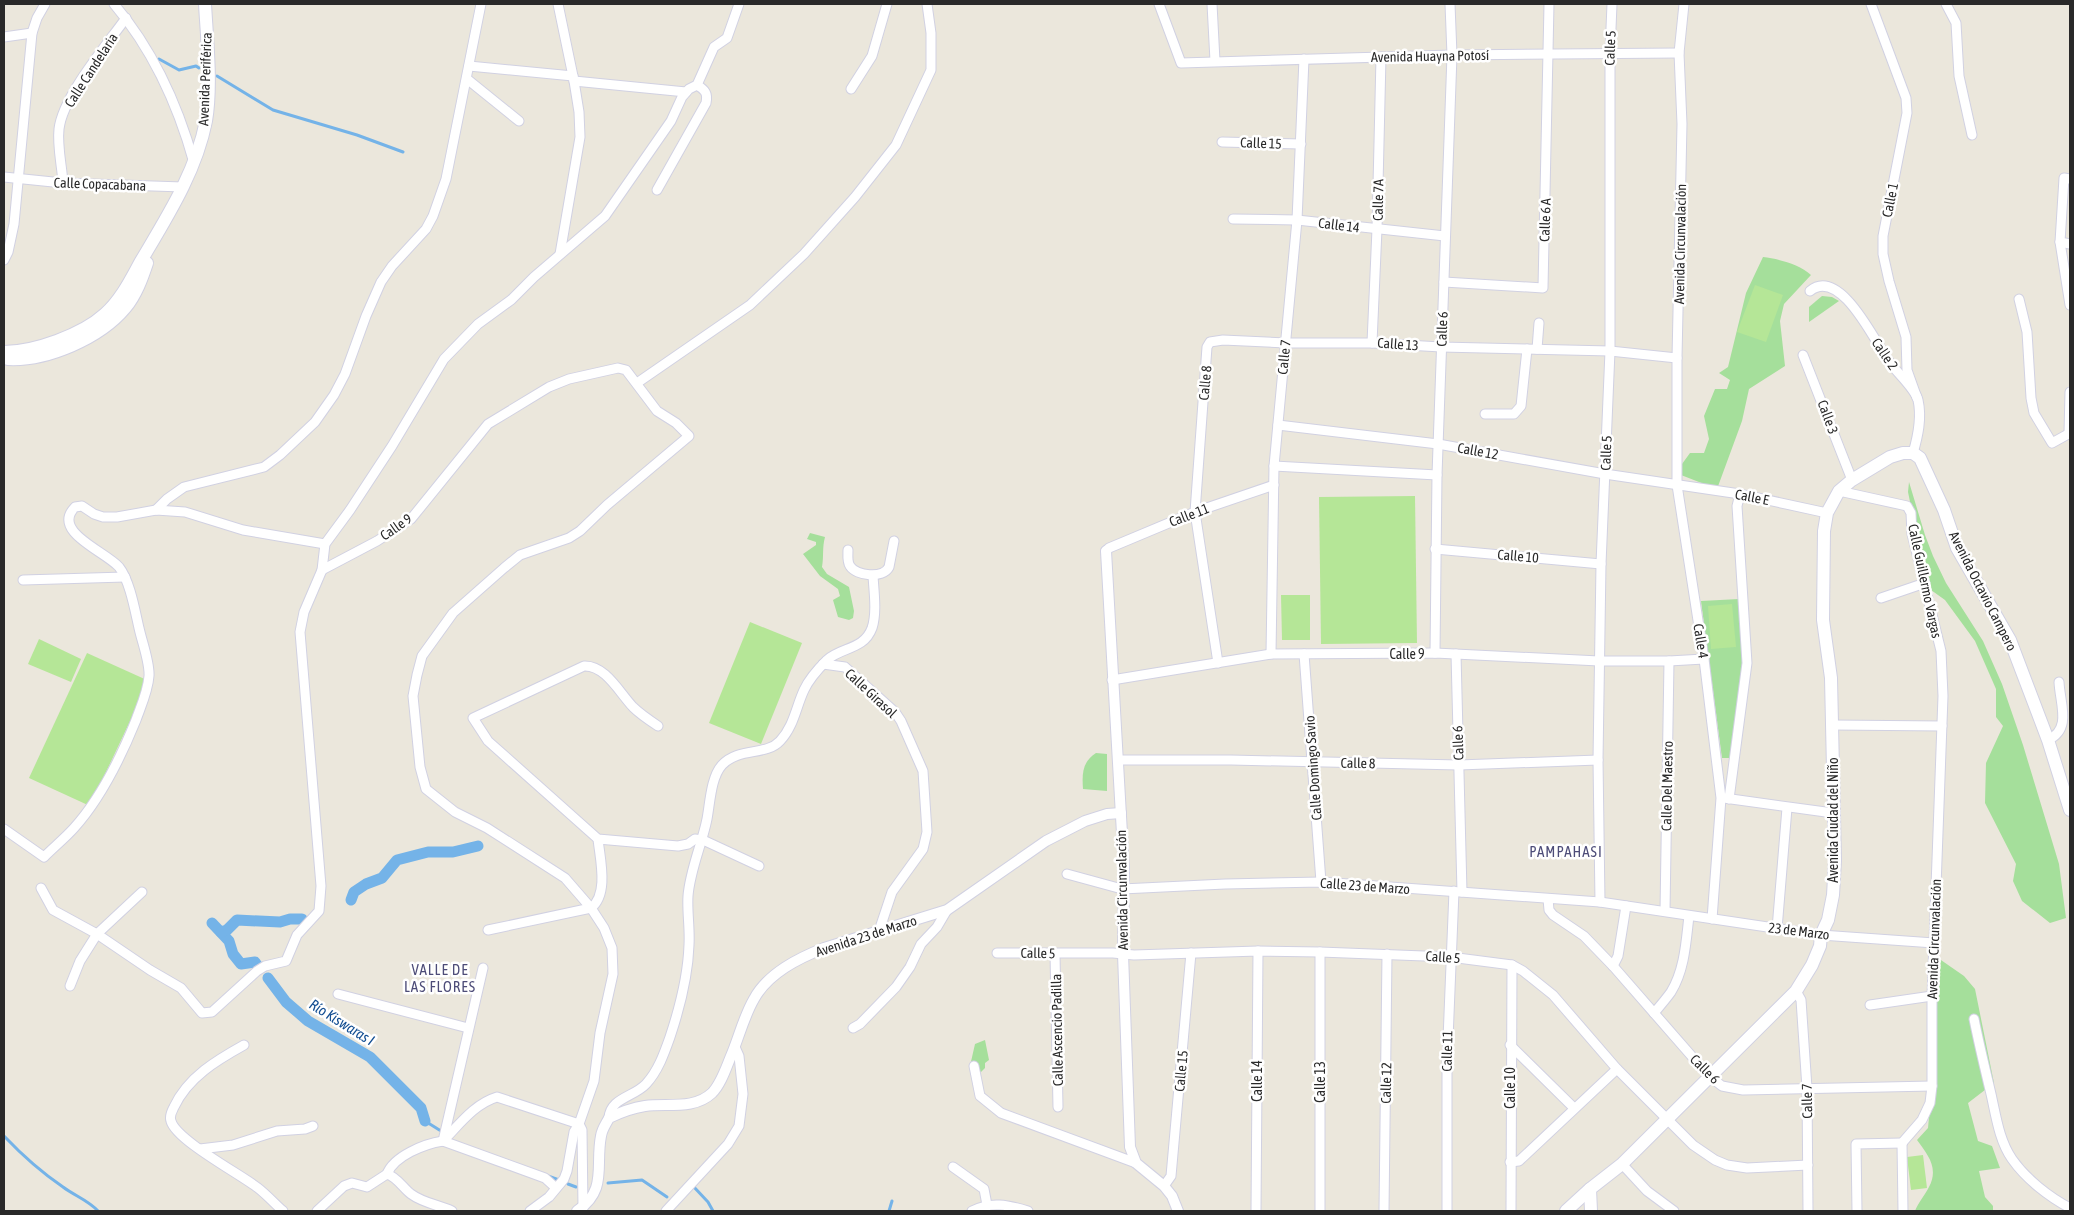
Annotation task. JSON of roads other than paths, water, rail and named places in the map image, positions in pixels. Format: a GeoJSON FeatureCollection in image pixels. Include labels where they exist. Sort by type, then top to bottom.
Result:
{"type":"FeatureCollection","features":[{"type":"Feature","properties":{"kind":"main road","name":"Avenida Periférica"},"geometry":{"type":"LineString","coordinates":[[4,352],[41,346],[88,326],[105,314],[121,295],[157,234],[194,163],[206,118],[208,69],[206,4]]}},
{"type":"Feature","properties":{"kind":"main road","name":"Avenida Periférica"},"geometry":{"type":"LineString","coordinates":[[4,358],[10,360],[35,357],[62,349],[109,325],[126,306],[140,283],[157,234]]}},
{"type":"Feature","properties":{"kind":"main road"},"geometry":{"type":"LineString","coordinates":[[1827,513],[1839,491],[1852,480],[1903,452],[1913,453]]}},
{"type":"Feature","properties":{"kind":"main road","name":"Avenida Octavio Campero"},"geometry":{"type":"LineString","coordinates":[[1913,453],[1920,458],[1924,465],[1957,548],[2010,640],[2048,740],[2070,810]]}},
{"type":"Feature","properties":{"kind":"main road","name":"Avenida Ciudad del Niño"},"geometry":{"type":"LineString","coordinates":[[1566,1211],[1622,1164],[1796,992],[1812,965],[1820,946],[1821,935],[1828,920],[1833,896],[1835,861],[1831,678],[1824,620],[1824,531],[1827,513]]}},
{"type":"Feature","properties":{"kind":"main road"},"geometry":{"type":"LineString","coordinates":[[1590,1189],[1591,1211]]}},
{"type":"Feature","properties":{"kind":"street"},"geometry":{"type":"LineString","coordinates":[[5,255],[14,224],[32,33],[37,18],[45,4]]}},
{"type":"Feature","properties":{"kind":"street"},"geometry":{"type":"LineString","coordinates":[[114,4],[126,18],[163,78],[184,125],[194,163]]}},
{"type":"Feature","properties":{"kind":"street"},"geometry":{"type":"LineString","coordinates":[[156,510],[168,498],[184,487],[264,467],[280,455],[315,422],[334,395],[346,374],[366,316],[381,282],[392,266],[426,228],[433,216],[446,179],[481,4]]}},
{"type":"Feature","properties":{"kind":"street"},"geometry":{"type":"LineString","coordinates":[[558,4],[579,112],[580,137],[560,254]]}},
{"type":"Feature","properties":{"kind":"street"},"geometry":{"type":"LineString","coordinates":[[41,888],[53,910],[97,934],[150,970],[181,988],[202,1013],[212,1012],[265,966],[286,961],[297,935],[320,911],[321,886],[300,632],[304,612],[322,570],[325,544],[392,446],[444,359],[478,324],[511,300],[560,254],[605,216],[671,121],[686,92],[697,85],[714,47],[727,38],[739,4]]}},
{"type":"Feature","properties":{"kind":"street"},"geometry":{"type":"LineString","coordinates":[[851,89],[872,56],[887,4]]}},
{"type":"Feature","properties":{"kind":"street"},"geometry":{"type":"LineString","coordinates":[[530,1211],[538,1207],[556,1188],[564,1179],[567,1171],[574,1132],[579,1124],[594,1081],[600,1033],[613,974],[612,948],[604,928],[591,908],[565,878],[487,828],[455,812],[426,789],[420,767],[413,696],[422,656],[453,613],[520,555],[569,538],[580,531],[607,505],[688,436],[676,423],[657,411],[637,382],[750,305],[804,254],[855,196],[896,145],[931,70],[931,33],[927,4]]}},
{"type":"Feature","properties":{"kind":"street","name":"Avenida Huayna Potosí"},"geometry":{"type":"LineString","coordinates":[[1159,4],[1181,63],[1452,55],[1610,52],[1679,53]]}},
{"type":"Feature","properties":{"kind":"street"},"geometry":{"type":"LineString","coordinates":[[1212,4],[1215,62]]}},
{"type":"Feature","properties":{"kind":"street","name":"Calle 6"},"geometry":{"type":"LineString","coordinates":[[1435,654],[1437,475],[1452,55],[1450,4]]}},
{"type":"Feature","properties":{"kind":"street"},"geometry":{"type":"LineString","coordinates":[[1549,4],[1549,54]]}},
{"type":"Feature","properties":{"kind":"street","name":"Calle 5"},"geometry":{"type":"LineString","coordinates":[[1600,902],[1598,760],[1601,564],[1610,351],[1610,52],[1612,4]]}},
{"type":"Feature","properties":{"kind":"street","name":"Avenida Circunvalación"},"geometry":{"type":"LineString","coordinates":[[1677,485],[1677,358],[1682,124],[1679,53],[1684,4]]}},
{"type":"Feature","properties":{"kind":"street","name":"Calle 1"},"geometry":{"type":"LineString","coordinates":[[1871,4],[1906,98],[1907,113],[1883,236],[1883,254],[1906,337],[1908,370],[1918,398]]}},
{"type":"Feature","properties":{"kind":"street"},"geometry":{"type":"LineString","coordinates":[[1946,4],[1956,23],[1959,76],[1972,135]]}},
{"type":"Feature","properties":{"kind":"street","name":"Calle Candelaria"},"geometry":{"type":"LineString","coordinates":[[63,183],[59,129],[66,107],[82,80],[126,18]]}},
{"type":"Feature","properties":{"kind":"street"},"geometry":{"type":"LineString","coordinates":[[4,37],[32,33]]}},
{"type":"Feature","properties":{"kind":"street","name":"Calle 6 A"},"geometry":{"type":"LineString","coordinates":[[1444,282],[1543,288],[1549,54]]}},
{"type":"Feature","properties":{"kind":"street","name":"Calle 7A"},"geometry":{"type":"LineString","coordinates":[[1372,343],[1378,230],[1381,57]]}},
{"type":"Feature","properties":{"kind":"street","name":"Calle 7"},"geometry":{"type":"LineString","coordinates":[[1271,654],[1274,466],[1297,220],[1304,59]]}},
{"type":"Feature","properties":{"kind":"street"},"geometry":{"type":"LineString","coordinates":[[469,66],[686,92]]}},
{"type":"Feature","properties":{"kind":"street"},"geometry":{"type":"LineString","coordinates":[[467,79],[519,121]]}},
{"type":"Feature","properties":{"kind":"street"},"geometry":{"type":"LineString","coordinates":[[657,190],[706,103],[707,96],[704,90],[697,85]]}},
{"type":"Feature","properties":{"kind":"street","name":"Calle 15"},"geometry":{"type":"LineString","coordinates":[[1222,142],[1301,144]]}},
{"type":"Feature","properties":{"kind":"street","name":"Calle Copacabana"},"geometry":{"type":"LineString","coordinates":[[4,177],[63,183],[183,187]]}},
{"type":"Feature","properties":{"kind":"street"},"geometry":{"type":"LineString","coordinates":[[2070,179],[2064,178],[2060,242],[2070,305]]}},
{"type":"Feature","properties":{"kind":"street","name":"Calle 14"},"geometry":{"type":"LineString","coordinates":[[1233,219],[1297,220],[1445,236]]}},
{"type":"Feature","properties":{"kind":"street"},"geometry":{"type":"LineString","coordinates":[[2060,242],[2070,244]]}},
{"type":"Feature","properties":{"kind":"street","name":"Calle 2"},"geometry":{"type":"LineString","coordinates":[[1810,291],[1815,286],[1824,286],[1835,289],[1845,297],[1862,318],[1888,360],[1918,398]]}},
{"type":"Feature","properties":{"kind":"street"},"geometry":{"type":"LineString","coordinates":[[2019,299],[2026,332],[2031,398],[2034,413],[2052,443],[2070,433],[2070,392]]}},
{"type":"Feature","properties":{"kind":"street"},"geometry":{"type":"LineString","coordinates":[[1537,350],[1539,323]]}},
{"type":"Feature","properties":{"kind":"street","name":"Calle 13"},"geometry":{"type":"LineString","coordinates":[[1210,342],[1223,340],[1286,343],[1372,343],[1441,347],[1610,351],[1677,358]]}},
{"type":"Feature","properties":{"kind":"street","name":"Calle 8"},"geometry":{"type":"LineString","coordinates":[[1210,342],[1208,347],[1195,512],[1218,662]]}},
{"type":"Feature","properties":{"kind":"street"},"geometry":{"type":"LineString","coordinates":[[1485,414],[1514,414],[1522,406],[1527,349]]}},
{"type":"Feature","properties":{"kind":"street","name":"Calle 3"},"geometry":{"type":"LineString","coordinates":[[1803,355],[1852,480]]}},
{"type":"Feature","properties":{"kind":"street","name":"Calle 9"},"geometry":{"type":"LineString","coordinates":[[322,570],[377,541],[411,519],[488,424],[549,387],[569,379],[618,368],[626,370],[637,382]]}},
{"type":"Feature","properties":{"kind":"street"},"geometry":{"type":"LineString","coordinates":[[1913,453],[1920,419],[1918,398]]}},
{"type":"Feature","properties":{"kind":"street","name":"Calle 12"},"geometry":{"type":"LineString","coordinates":[[1278,425],[1438,444],[1677,485]]}},
{"type":"Feature","properties":{"kind":"street"},"geometry":{"type":"LineString","coordinates":[[1274,466],[1437,475]]}},
{"type":"Feature","properties":{"kind":"street","name":"Calle 11"},"geometry":{"type":"LineString","coordinates":[[1106,551],[1109,548],[1195,512],[1274,485]]}},
{"type":"Feature","properties":{"kind":"street","name":"Calle E"},"geometry":{"type":"LineString","coordinates":[[1677,485],[1740,494],[1827,513]]}},
{"type":"Feature","properties":{"kind":"street","name":"Calle 4"},"geometry":{"type":"LineString","coordinates":[[1677,485],[1725,798],[1712,919]]}},
{"type":"Feature","properties":{"kind":"street","name":"Calle Guillermo Vargas"},"geometry":{"type":"LineString","coordinates":[[1839,491],[1907,506],[1911,514],[1912,534],[1941,651],[1942,726]]}},
{"type":"Feature","properties":{"kind":"street"},"geometry":{"type":"LineString","coordinates":[[1740,494],[1736,506],[1747,663],[1725,798],[1833,813]]}},
{"type":"Feature","properties":{"kind":"street"},"geometry":{"type":"LineString","coordinates":[[4,829],[44,857],[75,827],[111,773],[127,741],[147,690],[150,675],[125,577],[112,561],[75,535],[70,528],[69,512],[75,507],[82,506],[94,514],[103,517],[117,517],[156,510],[185,512],[242,530],[294,537],[325,544]]}},
{"type":"Feature","properties":{"kind":"street"},"geometry":{"type":"LineString","coordinates":[[848,550],[848,564],[851,568],[874,576],[880,575],[887,570],[894,541]]}},
{"type":"Feature","properties":{"kind":"street","name":"Calle 10"},"geometry":{"type":"LineString","coordinates":[[1435,549],[1601,564]]}},
{"type":"Feature","properties":{"kind":"street","name":"Avenida Circunvalación"},"geometry":{"type":"LineString","coordinates":[[1106,551],[1124,869],[1122,889],[1123,954],[1130,1147],[1136,1163]]}},
{"type":"Feature","properties":{"kind":"street"},"geometry":{"type":"LineString","coordinates":[[580,1210],[590,1200],[596,1189],[600,1172],[601,1136],[609,1118],[610,1110],[614,1105],[641,1089],[654,1073],[662,1060],[670,1035],[686,974],[689,945],[688,909],[690,880],[703,840],[714,782],[720,767],[730,757],[767,748],[780,742],[793,722],[804,690],[828,658],[856,647],[866,640],[872,628],[874,576]]}},
{"type":"Feature","properties":{"kind":"street"},"geometry":{"type":"LineString","coordinates":[[23,580],[125,577]]}},
{"type":"Feature","properties":{"kind":"street"},"geometry":{"type":"LineString","coordinates":[[1881,598],[1925,583]]}},
{"type":"Feature","properties":{"kind":"street","name":"Calle 9"},"geometry":{"type":"LineString","coordinates":[[1112,680],[1271,654],[1456,654],[1669,661],[1704,659]]}},
{"type":"Feature","properties":{"kind":"street","name":"Calle Domingo Savio"},"geometry":{"type":"LineString","coordinates":[[1304,654],[1321,882]]}},
{"type":"Feature","properties":{"kind":"street","name":"Calle 6"},"geometry":{"type":"LineString","coordinates":[[1456,654],[1459,765],[1458,892]]}},
{"type":"Feature","properties":{"kind":"street","name":"Calle Del Maestro"},"geometry":{"type":"LineString","coordinates":[[1665,912],[1669,661]]}},
{"type":"Feature","properties":{"kind":"street","name":"Calle Girasol"},"geometry":{"type":"LineString","coordinates":[[823,664],[845,667],[895,712],[901,721],[923,771],[927,832],[925,844],[892,892],[879,931]]}},
{"type":"Feature","properties":{"kind":"street"},"geometry":{"type":"LineString","coordinates":[[658,726],[634,709],[601,671],[592,665],[584,666],[473,718],[488,741],[598,839],[678,846],[688,844],[695,839],[703,840],[759,866]]}},
{"type":"Feature","properties":{"kind":"street"},"geometry":{"type":"LineString","coordinates":[[2048,740],[2056,736],[2062,729],[2064,721],[2059,682]]}},
{"type":"Feature","properties":{"kind":"street"},"geometry":{"type":"LineString","coordinates":[[1833,725],[1942,726]]}},
{"type":"Feature","properties":{"kind":"street","name":"Avenida Circunvalación"},"geometry":{"type":"LineString","coordinates":[[1902,1143],[1922,1120],[1930,1103],[1932,1086],[1932,996],[1942,726]]}},
{"type":"Feature","properties":{"kind":"street","name":"Calle 8"},"geometry":{"type":"LineString","coordinates":[[1118,760],[1459,765],[1598,760]]}},
{"type":"Feature","properties":{"kind":"street"},"geometry":{"type":"LineString","coordinates":[[1777,929],[1787,808]]}},
{"type":"Feature","properties":{"kind":"street","name":"Avenida 23 de Marzo"},"geometry":{"type":"LineString","coordinates":[[609,1118],[638,1107],[689,1104],[712,1093],[719,1083],[755,997],[767,982],[779,972],[809,954],[947,910],[1046,841],[1085,821],[1107,814],[1121,813]]}},
{"type":"Feature","properties":{"kind":"street"},"geometry":{"type":"LineString","coordinates":[[488,930],[591,908],[600,898],[602,886],[598,839]]}},
{"type":"Feature","properties":{"kind":"street","name":"Calle 23 de Marzo"},"geometry":{"type":"LineString","coordinates":[[1067,874],[1122,889],[1321,882],[1600,902],[1665,912]]}},
{"type":"Feature","properties":{"kind":"street"},"geometry":{"type":"LineString","coordinates":[[70,986],[80,961],[97,934],[142,892]]}},
{"type":"Feature","properties":{"kind":"street","name":"Calle 11"},"geometry":{"type":"LineString","coordinates":[[1447,1211],[1447,1064],[1450,957],[1458,892]]}},
{"type":"Feature","properties":{"kind":"street","name":"Calle 6"},"geometry":{"type":"LineString","coordinates":[[1548,899],[1553,915],[1584,936],[1613,966],[1709,1076],[1722,1086],[1732,1089],[1932,1086]]}},
{"type":"Feature","properties":{"kind":"street"},"geometry":{"type":"LineString","coordinates":[[1613,966],[1618,956],[1626,906]]}},
{"type":"Feature","properties":{"kind":"street"},"geometry":{"type":"LineString","coordinates":[[853,1028],[860,1024],[896,987],[921,944],[937,927],[947,910]]}},
{"type":"Feature","properties":{"kind":"street","name":"23 de Marzo"},"geometry":{"type":"LineString","coordinates":[[1665,912],[1821,935],[1934,943]]}},
{"type":"Feature","properties":{"kind":"street"},"geometry":{"type":"LineString","coordinates":[[1654,1013],[1671,992],[1678,977],[1683,963],[1689,916]]}},
{"type":"Feature","properties":{"kind":"street","name":"Calle 14"},"geometry":{"type":"LineString","coordinates":[[1256,1211],[1258,951]]}},
{"type":"Feature","properties":{"kind":"street","name":"Calle 5"},"geometry":{"type":"LineString","coordinates":[[997,953],[1320,952],[1450,957],[1512,965],[1553,995],[1616,1069],[1693,1145],[1715,1160],[1727,1165],[1761,1169],[1808,1165]]}},
{"type":"Feature","properties":{"kind":"street","name":"Calle 13"},"geometry":{"type":"LineString","coordinates":[[1320,952],[1320,1211]]}},
{"type":"Feature","properties":{"kind":"street","name":"Calle 15"},"geometry":{"type":"LineString","coordinates":[[1164,1186],[1171,1176],[1191,953]]}},
{"type":"Feature","properties":{"kind":"street","name":"Calle Ascencio Padilla"},"geometry":{"type":"LineString","coordinates":[[1055,954],[1058,1107]]}},
{"type":"Feature","properties":{"kind":"street","name":"Calle 12"},"geometry":{"type":"LineString","coordinates":[[1384,1211],[1387,954]]}},
{"type":"Feature","properties":{"kind":"street","name":"Calle 10"},"geometry":{"type":"LineString","coordinates":[[1511,1211],[1510,1045],[1512,965]]}},
{"type":"Feature","properties":{"kind":"street"},"geometry":{"type":"LineString","coordinates":[[443,1141],[483,968]]}},
{"type":"Feature","properties":{"kind":"street","name":"Calle 7"},"geometry":{"type":"LineString","coordinates":[[1796,992],[1801,1000],[1807,1088],[1808,1211]]}},
{"type":"Feature","properties":{"kind":"street"},"geometry":{"type":"LineString","coordinates":[[338,994],[468,1028]]}},
{"type":"Feature","properties":{"kind":"street"},"geometry":{"type":"LineString","coordinates":[[1870,1005],[1932,996]]}},
{"type":"Feature","properties":{"kind":"street"},"geometry":{"type":"LineString","coordinates":[[1974,1019],[1997,1124],[2004,1144],[2020,1169],[2053,1199],[2070,1208]]}},
{"type":"Feature","properties":{"kind":"street"},"geometry":{"type":"LineString","coordinates":[[244,1045],[220,1059],[192,1080],[176,1101],[170,1115],[171,1122],[177,1130],[200,1149],[258,1188],[283,1211]]}},
{"type":"Feature","properties":{"kind":"street"},"geometry":{"type":"LineString","coordinates":[[1510,1045],[1574,1108]]}},
{"type":"Feature","properties":{"kind":"street"},"geometry":{"type":"LineString","coordinates":[[666,1211],[728,1144],[739,1126],[743,1094],[739,1056],[735,1047]]}},
{"type":"Feature","properties":{"kind":"street"},"geometry":{"type":"LineString","coordinates":[[974,1066],[980,1096],[1001,1113],[1136,1163],[1164,1186],[1172,1196],[1178,1211]]}},
{"type":"Feature","properties":{"kind":"street"},"geometry":{"type":"LineString","coordinates":[[1510,1162],[1519,1161],[1616,1069]]}},
{"type":"Feature","properties":{"kind":"street"},"geometry":{"type":"LineString","coordinates":[[443,1141],[472,1111],[489,1099],[497,1097],[579,1124],[582,1130],[580,1210]]}},
{"type":"Feature","properties":{"kind":"street"},"geometry":{"type":"LineString","coordinates":[[200,1149],[233,1145],[277,1131],[305,1129],[313,1126]]}},
{"type":"Feature","properties":{"kind":"street"},"geometry":{"type":"LineString","coordinates":[[317,1211],[344,1186],[352,1183],[367,1187],[387,1174],[391,1166],[419,1147],[443,1141],[546,1178],[556,1188]]}},
{"type":"Feature","properties":{"kind":"street"},"geometry":{"type":"LineString","coordinates":[[1857,1211],[1856,1144],[1902,1143],[1903,1211]]}},
{"type":"Feature","properties":{"kind":"street"},"geometry":{"type":"LineString","coordinates":[[1622,1164],[1647,1191],[1674,1211]]}},
{"type":"Feature","properties":{"kind":"street"},"geometry":{"type":"LineString","coordinates":[[953,1167],[984,1189],[987,1205]]}},
{"type":"Feature","properties":{"kind":"street"},"geometry":{"type":"LineString","coordinates":[[387,1174],[392,1176],[420,1200],[452,1211]]}},
{"type":"Feature","properties":{"kind":"street"},"geometry":{"type":"LineString","coordinates":[[972,1211],[987,1205],[1000,1204],[1028,1211]]}},
{"type":"Feature","properties":{"kind":"waterway"},"geometry":{"type":"LineString","coordinates":[[159,59],[179,70],[196,66],[199,68]]}},
{"type":"Feature","properties":{"kind":"waterway"},"geometry":{"type":"LineString","coordinates":[[217,76],[273,110],[357,135],[403,152]]}},
{"type":"Feature","properties":{"kind":"waterway"},"geometry":{"type":"LineString","coordinates":[[351,900],[354,892],[366,884],[382,878],[397,860],[428,852],[453,852],[478,846]]}},
{"type":"Feature","properties":{"kind":"waterway"},"geometry":{"type":"LineString","coordinates":[[221,932],[227,930],[237,920],[280,922],[290,919],[302,919]]}},
{"type":"Feature","properties":{"kind":"waterway"},"geometry":{"type":"LineString","coordinates":[[212,923],[229,941],[233,954],[241,964],[255,962],[257,965]]}},
{"type":"Feature","properties":{"kind":"waterway","name":"Río Kiswaras I"},"geometry":{"type":"LineString","coordinates":[[268,978],[286,1002],[308,1021],[370,1057],[421,1108],[425,1121]]}},
{"type":"Feature","properties":{"kind":"waterway","name":"Río Kiswaras I"},"geometry":{"type":"LineString","coordinates":[[425,1121],[441,1131]]}},
{"type":"Feature","properties":{"kind":"waterway"},"geometry":{"type":"LineString","coordinates":[[4,1136],[47,1175],[98,1211]]}},
{"type":"Feature","properties":{"kind":"waterway","name":"Río Kiswaras I"},"geometry":{"type":"LineString","coordinates":[[548,1176],[559,1180]]}},
{"type":"Feature","properties":{"kind":"waterway","name":"Río Kiswaras I"},"geometry":{"type":"LineString","coordinates":[[608,1183],[642,1180],[667,1197]]}},
{"type":"Feature","properties":{"kind":"waterway","name":"Río Kiswaras I"},"geometry":{"type":"LineString","coordinates":[[568,1184],[576,1187]]}},
{"type":"Feature","properties":{"kind":"waterway","name":"Río Kiswaras I"},"geometry":{"type":"LineString","coordinates":[[693,1186],[708,1202],[713,1211]]}},
{"type":"Feature","properties":{"kind":"waterway"},"geometry":{"type":"LineString","coordinates":[[889,1211],[892,1201]]}},
{"type":"Feature","properties":{"kind":"district","name":"PAMPAHASI"},"geometry":{"type":"Point","coordinates":[1566,851]}},
{"type":"Feature","properties":{"kind":"district","name":"VALLE DE LAS FLORES"},"geometry":{"type":"Point","coordinates":[440,978]}}]}
